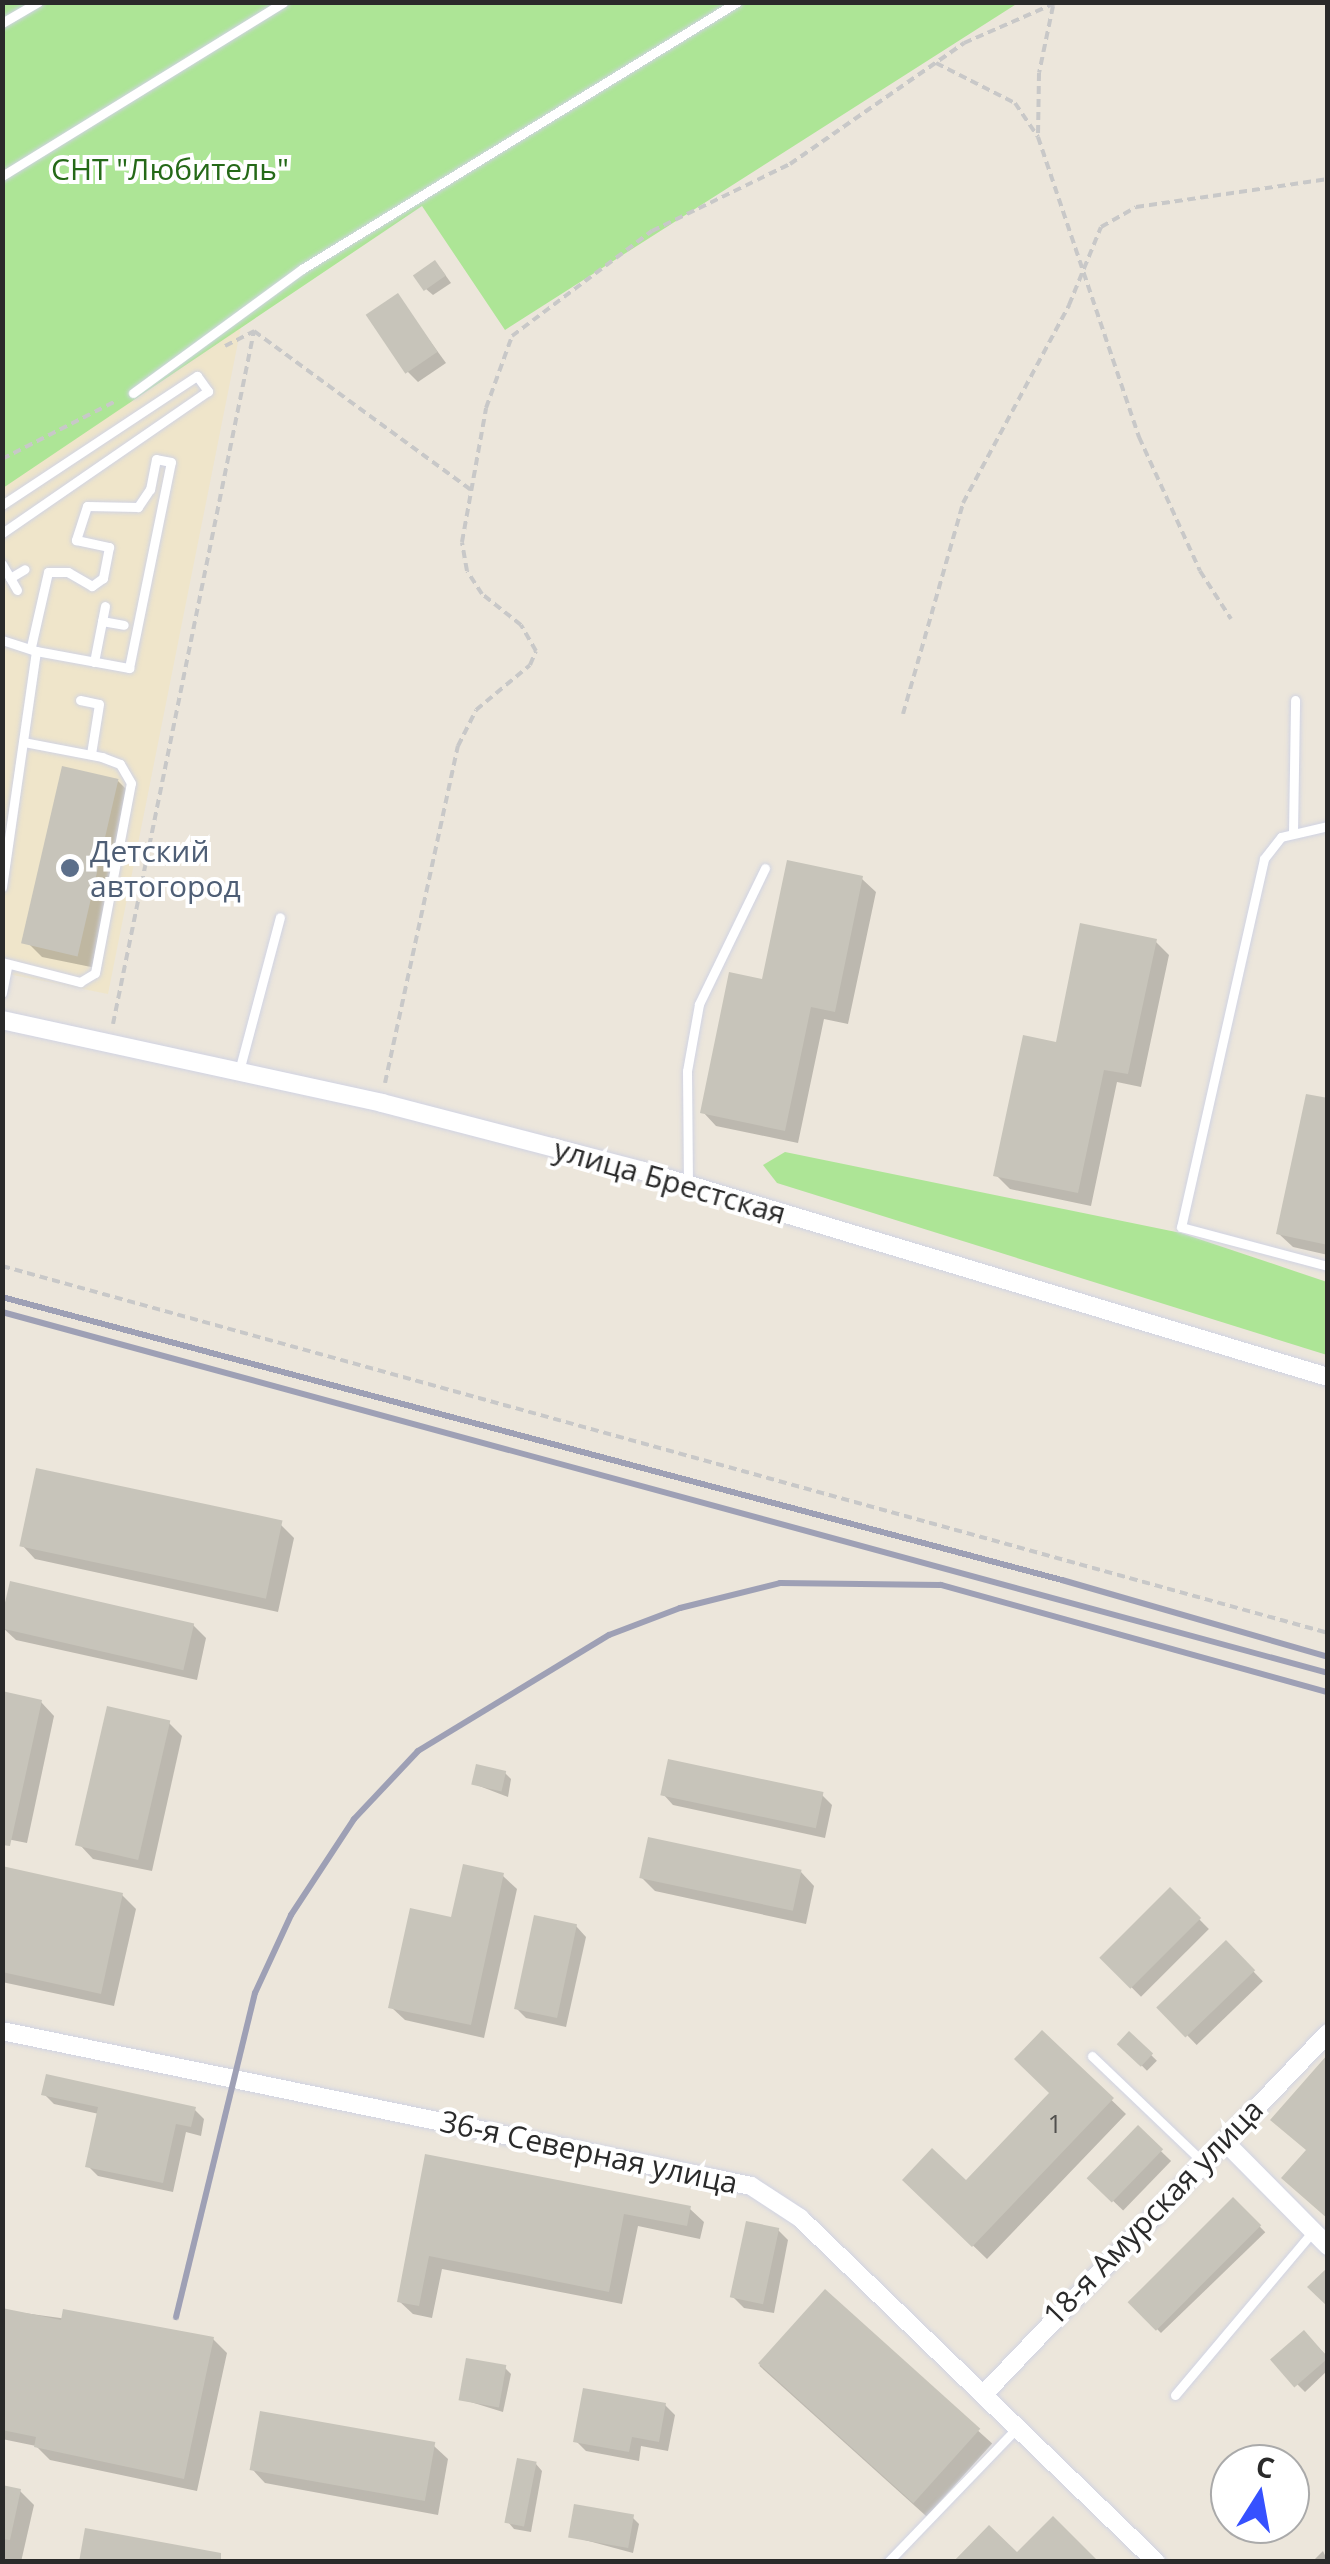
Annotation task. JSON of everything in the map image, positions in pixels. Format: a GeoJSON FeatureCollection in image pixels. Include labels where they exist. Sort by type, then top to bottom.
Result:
{"type":"FeatureCollection","features":[{"type":"Feature","properties":{"kind":"street","name":"улица Брестская"},"geometry":{"type":"LineString","coordinates":[[2,1020],[382,1103],[688,1184],[1328,1377]]}},
{"type":"Feature","properties":{"kind":"street","name":"36-я Северная улица"},"geometry":{"type":"LineString","coordinates":[[2,2031],[751,2186],[800,2218],[1156,2562]]}},
{"type":"Feature","properties":{"kind":"street","name":"18-я Амурская улица"},"geometry":{"type":"LineString","coordinates":[[983,2395],[1201,2160],[1328,2033]]}},
{"type":"Feature","properties":{"kind":"street"},"geometry":{"type":"LineString","coordinates":[[1224,2141],[1328,2246]]}},
{"type":"Feature","properties":{"kind":"lane"},"geometry":{"type":"LineString","coordinates":[[2,23],[38,2]]}},
{"type":"Feature","properties":{"kind":"lane"},"geometry":{"type":"LineString","coordinates":[[2,176],[284,2]]}},
{"type":"Feature","properties":{"kind":"lane"},"geometry":{"type":"LineString","coordinates":[[133,393],[302,269],[737,2]]}},
{"type":"Feature","properties":{"kind":"lane"},"geometry":{"type":"LineString","coordinates":[[2,505],[196,376],[208,390],[2,533]]}},
{"type":"Feature","properties":{"kind":"lane"},"geometry":{"type":"LineString","coordinates":[[2,640],[33,649],[129,668],[171,462],[156,459],[150,489],[138,507],[86,506],[76,540],[109,547],[103,578],[92,586],[68,572],[48,572],[33,649],[23,742],[4,841],[2,887]]}},
{"type":"Feature","properties":{"kind":"lane"},"geometry":{"type":"LineString","coordinates":[[2,564],[17,590]]}},
{"type":"Feature","properties":{"kind":"lane"},"geometry":{"type":"LineString","coordinates":[[10,578],[25,569]]}},
{"type":"Feature","properties":{"kind":"lane"},"geometry":{"type":"LineString","coordinates":[[94,662],[105,606]]}},
{"type":"Feature","properties":{"kind":"lane"},"geometry":{"type":"LineString","coordinates":[[102,621],[124,626]]}},
{"type":"Feature","properties":{"kind":"lane"},"geometry":{"type":"LineString","coordinates":[[80,700],[100,704],[91,754]]}},
{"type":"Feature","properties":{"kind":"lane"},"geometry":{"type":"LineString","coordinates":[[1293,833],[1295,700]]}},
{"type":"Feature","properties":{"kind":"lane"},"geometry":{"type":"LineString","coordinates":[[2,993],[5,965],[80,982],[95,973],[131,783],[120,764],[91,754],[23,742]]}},
{"type":"Feature","properties":{"kind":"lane"},"geometry":{"type":"LineString","coordinates":[[1328,826],[1293,833],[1264,859],[1182,1227],[1328,1266]]}},
{"type":"Feature","properties":{"kind":"lane"},"geometry":{"type":"LineString","coordinates":[[688,1184],[687,1070],[698,1004],[765,868]]}},
{"type":"Feature","properties":{"kind":"lane"},"geometry":{"type":"LineString","coordinates":[[239,1072],[280,917]]}},
{"type":"Feature","properties":{"kind":"lane"},"geometry":{"type":"LineString","coordinates":[[1092,2056],[1201,2160]]}},
{"type":"Feature","properties":{"kind":"lane"},"geometry":{"type":"LineString","coordinates":[[1176,2394],[1312,2231]]}},
{"type":"Feature","properties":{"kind":"lane"},"geometry":{"type":"LineString","coordinates":[[888,2562],[1017,2428]]}},
{"type":"Feature","properties":{"kind":"path"},"geometry":{"type":"LineString","coordinates":[[382,1103],[458,746],[476,710],[530,664],[536,651],[532,638],[467,571],[462,542],[486,408],[522,325],[652,231],[790,164],[934,62],[990,30],[1055,4]]}},
{"type":"Feature","properties":{"kind":"path"},"geometry":{"type":"LineString","coordinates":[[1038,137],[1039,73],[1055,4]]}},
{"type":"Feature","properties":{"kind":"path"},"geometry":{"type":"LineString","coordinates":[[934,62],[1015,102],[1038,137],[1139,437],[1200,571],[1231,619]]}},
{"type":"Feature","properties":{"kind":"path"},"geometry":{"type":"LineString","coordinates":[[902,714],[963,502],[1069,304],[1080,267],[1101,227],[1136,208],[1328,180]]}},
{"type":"Feature","properties":{"kind":"path"},"geometry":{"type":"LineString","coordinates":[[254,331],[470,488]]}},
{"type":"Feature","properties":{"kind":"path"},"geometry":{"type":"LineString","coordinates":[[220,349],[254,331]]}},
{"type":"Feature","properties":{"kind":"path"},"geometry":{"type":"LineString","coordinates":[[110,1043],[254,331]]}},
{"type":"Feature","properties":{"kind":"path"},"geometry":{"type":"LineString","coordinates":[[2,460],[133,393]]}},
{"type":"Feature","properties":{"kind":"path"},"geometry":{"type":"LineString","coordinates":[[2,1266],[1328,1633]]}},
{"type":"Feature","properties":{"kind":"shaded area"},"geometry":{"type":"Polygon","coordinates":[[[242,322],[108,994],[3,973],[2,488],[242,322]]]}},
{"type":"Feature","properties":{"kind":"green space","name":"СНТ \"Любитель\""},"geometry":{"type":"Polygon","coordinates":[[[3,3],[1018,3],[505,330],[422,206],[3,488],[3,3]]]}},
{"type":"Feature","properties":{"kind":"green space"},"geometry":{"type":"Polygon","coordinates":[[[785,1152],[1181,1233],[1327,1282],[1327,1355],[777,1183],[763,1165],[785,1152]]]}},
{"type":"Feature","properties":{"kind":"building"},"geometry":{"type":"Polygon","coordinates":[[[435,260],[446,276],[424,291],[413,275],[435,260]]]}},
{"type":"Feature","properties":{"kind":"building"},"geometry":{"type":"Polygon","coordinates":[[[398,293],[438,352],[405,374],[366,315],[398,293]]]}},
{"type":"Feature","properties":{"kind":"building"},"geometry":{"type":"Polygon","coordinates":[[[62,766],[119,779],[78,956],[21,943],[62,766]]]}},
{"type":"Feature","properties":{"kind":"building"},"geometry":{"type":"Polygon","coordinates":[[[787,860],[863,876],[835,1012],[811,1007],[785,1131],[700,1113],[729,972],[762,979],[787,860]]]}},
{"type":"Feature","properties":{"kind":"building"},"geometry":{"type":"Polygon","coordinates":[[[1080,923],[1157,939],[1128,1074],[1104,1070],[1078,1193],[993,1176],[1023,1035],[1056,1042],[1080,923]]]}},
{"type":"Feature","properties":{"kind":"building"},"geometry":{"type":"Polygon","coordinates":[[[1306,1094],[1328,1098],[1328,1245],[1276,1234],[1306,1094]]]}},
{"type":"Feature","properties":{"kind":"building"},"geometry":{"type":"Polygon","coordinates":[[[36,1468],[282,1520],[266,1599],[19,1546],[36,1468]]]}},
{"type":"Feature","properties":{"kind":"building"},"geometry":{"type":"Polygon","coordinates":[[[10,1581],[194,1624],[183,1670],[2,1628],[10,1581]]]}},
{"type":"Feature","properties":{"kind":"building"},"geometry":{"type":"Polygon","coordinates":[[[2,1691],[42,1700],[10,1846],[2,1845],[2,1691]]]}},
{"type":"Feature","properties":{"kind":"building"},"geometry":{"type":"Polygon","coordinates":[[[107,1706],[170,1721],[138,1860],[75,1845],[107,1706]]]}},
{"type":"Feature","properties":{"kind":"building"},"geometry":{"type":"Polygon","coordinates":[[[668,1759],[824,1792],[816,1828],[660,1795],[668,1759]]]}},
{"type":"Feature","properties":{"kind":"building"},"geometry":{"type":"Polygon","coordinates":[[[476,1764],[506,1771],[501,1791],[471,1784],[476,1764]]]}},
{"type":"Feature","properties":{"kind":"building"},"geometry":{"type":"Polygon","coordinates":[[[648,1837],[802,1870],[793,1911],[639,1878],[648,1837]]]}},
{"type":"Feature","properties":{"kind":"building"},"geometry":{"type":"Polygon","coordinates":[[[463,1864],[504,1873],[471,2025],[388,2008],[410,1908],[451,1917],[463,1864]]]}},
{"type":"Feature","properties":{"kind":"building"},"geometry":{"type":"Polygon","coordinates":[[[2,1866],[123,1893],[101,1994],[2,1972],[2,1866]]]}},
{"type":"Feature","properties":{"kind":"building"},"geometry":{"type":"Polygon","coordinates":[[[1170,1887],[1201,1918],[1130,1989],[1099,1958],[1170,1887]]]}},
{"type":"Feature","properties":{"kind":"building"},"geometry":{"type":"Polygon","coordinates":[[[534,1915],[577,1924],[557,2018],[514,2009],[534,1915]]]}},
{"type":"Feature","properties":{"kind":"building"},"geometry":{"type":"Polygon","coordinates":[[[1226,1940],[1255,1970],[1185,2038],[1156,2007],[1226,1940]]]}},
{"type":"Feature","properties":{"kind":"building"},"geometry":{"type":"Polygon","coordinates":[[[1042,2030],[1114,2098],[972,2247],[902,2180],[932,2148],[966,2180],[1049,2093],[1014,2059],[1042,2030]]]}},
{"type":"Feature","properties":{"kind":"building"},"geometry":{"type":"Polygon","coordinates":[[[1129,2031],[1153,2054],[1141,2067],[1117,2044],[1129,2031]]]}},
{"type":"Feature","properties":{"kind":"building"},"geometry":{"type":"Polygon","coordinates":[[[1328,2054],[1328,2219],[1281,2178],[1306,2150],[1270,2120],[1328,2054]]]}},
{"type":"Feature","properties":{"kind":"building"},"geometry":{"type":"Polygon","coordinates":[[[46,2074],[196,2107],[191,2127],[176,2124],[163,2183],[85,2167],[98,2107],[41,2095],[46,2074]]]}},
{"type":"Feature","properties":{"kind":"building"},"geometry":{"type":"Polygon","coordinates":[[[1138,2125],[1163,2149],[1112,2203],[1087,2178],[1138,2125]]]}},
{"type":"Feature","properties":{"kind":"building"},"geometry":{"type":"Polygon","coordinates":[[[425,2154],[691,2206],[687,2226],[624,2214],[609,2292],[429,2256],[419,2306],[397,2302],[425,2154]]]}},
{"type":"Feature","properties":{"kind":"building"},"geometry":{"type":"Polygon","coordinates":[[[1233,2197],[1261,2225],[1156,2331],[1128,2302],[1233,2197]]]}},
{"type":"Feature","properties":{"kind":"building"},"geometry":{"type":"Polygon","coordinates":[[[746,2221],[779,2228],[763,2304],[730,2297],[746,2221]]]}},
{"type":"Feature","properties":{"kind":"building"},"geometry":{"type":"Polygon","coordinates":[[[1328,2267],[1328,2307],[1307,2287],[1328,2267]]]}},
{"type":"Feature","properties":{"kind":"building"},"geometry":{"type":"Polygon","coordinates":[[[825,2289],[980,2429],[913,2503],[758,2363],[825,2289]]]}},
{"type":"Feature","properties":{"kind":"building"},"geometry":{"type":"Polygon","coordinates":[[[2,2308],[61,2320],[63,2309],[214,2337],[184,2479],[34,2447],[36,2437],[2,2430],[2,2308]]]}},
{"type":"Feature","properties":{"kind":"building"},"geometry":{"type":"Polygon","coordinates":[[[1304,2330],[1328,2358],[1294,2387],[1270,2360],[1304,2330]]]}},
{"type":"Feature","properties":{"kind":"building"},"geometry":{"type":"Polygon","coordinates":[[[466,2358],[506,2365],[499,2407],[459,2400],[466,2358]]]}},
{"type":"Feature","properties":{"kind":"building"},"geometry":{"type":"Polygon","coordinates":[[[583,2388],[666,2403],[659,2442],[632,2437],[629,2452],[573,2442],[583,2388]]]}},
{"type":"Feature","properties":{"kind":"building"},"geometry":{"type":"Polygon","coordinates":[[[260,2411],[435,2442],[425,2501],[250,2470],[260,2411]]]}},
{"type":"Feature","properties":{"kind":"building"},"geometry":{"type":"Polygon","coordinates":[[[517,2458],[537,2462],[524,2527],[504,2523],[517,2458]]]}},
{"type":"Feature","properties":{"kind":"building"},"geometry":{"type":"Polygon","coordinates":[[[2,2485],[21,2489],[10,2540],[2,2539],[2,2485]]]}},
{"type":"Feature","properties":{"kind":"building"},"geometry":{"type":"Polygon","coordinates":[[[574,2504],[634,2515],[628,2548],[568,2537],[574,2504]]]}},
{"type":"Feature","properties":{"kind":"building"},"geometry":{"type":"Polygon","coordinates":[[[1053,2516],[1099,2562],[953,2562],[989,2525],[1017,2552],[1053,2516]]]}},
{"type":"Feature","properties":{"kind":"building"},"geometry":{"type":"Polygon","coordinates":[[[85,2528],[221,2553],[221,2562],[79,2562],[85,2528]]]}},
{"type":"Feature","properties":{"kind":"railway"},"geometry":{"type":"LineString","coordinates":[[2,1297],[1062,1580],[1328,1657]]}},
{"type":"Feature","properties":{"kind":"railway"},"geometry":{"type":"LineString","coordinates":[[2,1312],[1328,1673]]}},
{"type":"Feature","properties":{"kind":"railway"},"geometry":{"type":"LineString","coordinates":[[176,2317],[255,1993],[291,1915],[354,1819],[418,1751],[609,1635],[680,1608],[780,1583],[941,1585],[1328,1692]]}},
{"type":"Feature","properties":{"kind":"place","name":"Детский автогород"},"geometry":{"type":"Point","coordinates":[70,868]}}]}
